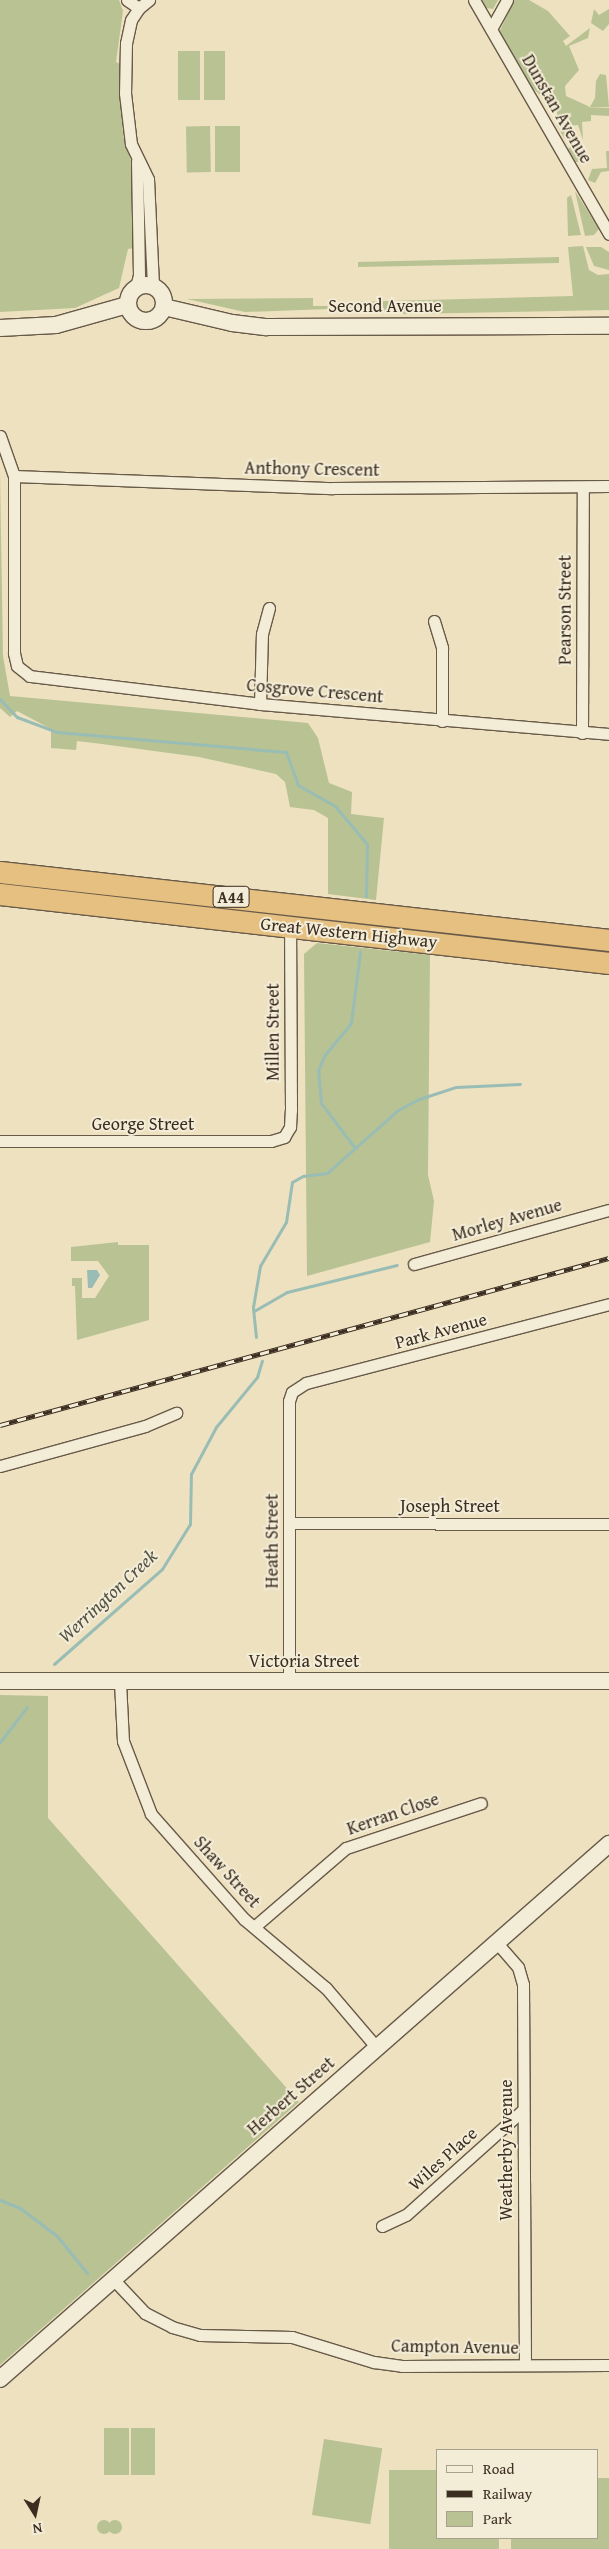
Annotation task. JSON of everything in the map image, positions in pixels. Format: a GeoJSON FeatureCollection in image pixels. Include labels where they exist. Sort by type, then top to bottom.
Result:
{"type":"FeatureCollection","features":[{"type":"Feature","properties":{"kind":"highway","name":"Great Western Highway"},"geometry":{"type":"LineString","coordinates":[[0,872],[609,940]]}},
{"type":"Feature","properties":{"kind":"highway","name":"Great Western Highway"},"geometry":{"type":"LineString","coordinates":[[0,894],[609,963]]}},
{"type":"Feature","properties":{"kind":"street"},"geometry":{"type":"LineString","coordinates":[[145,286],[129,294],[127,305],[132,315],[142,321],[158,317],[164,307],[163,296],[145,286],[139,275],[137,161],[129,133],[124,79],[132,20],[132,4],[149,0]]}},
{"type":"Feature","properties":{"kind":"street","name":"Dunstan Avenue"},"geometry":{"type":"LineString","coordinates":[[474,0],[609,234]]}},
{"type":"Feature","properties":{"kind":"street"},"geometry":{"type":"LineString","coordinates":[[491,29],[507,0]]}},
{"type":"Feature","properties":{"kind":"street"},"geometry":{"type":"LineString","coordinates":[[137,161],[148,179],[145,286]]}},
{"type":"Feature","properties":{"kind":"street"},"geometry":{"type":"LineString","coordinates":[[0,328],[56,325],[127,305]]}},
{"type":"Feature","properties":{"kind":"street","name":"Second Avenue"},"geometry":{"type":"LineString","coordinates":[[164,307],[232,323],[267,327],[609,326]]}},
{"type":"Feature","properties":{"kind":"street"},"geometry":{"type":"LineString","coordinates":[[0,436],[14,476]]}},
{"type":"Feature","properties":{"kind":"street","name":"Anthony Crescent"},"geometry":{"type":"LineString","coordinates":[[14,476],[333,488],[609,486]]}},
{"type":"Feature","properties":{"kind":"street","name":"Cosgrove Crescent"},"geometry":{"type":"LineString","coordinates":[[14,476],[14,649],[21,670],[41,680],[260,704],[609,734]]}},
{"type":"Feature","properties":{"kind":"street","name":"Pearson Street"},"geometry":{"type":"LineString","coordinates":[[582,732],[583,487]]}},
{"type":"Feature","properties":{"kind":"street"},"geometry":{"type":"LineString","coordinates":[[260,704],[262,634],[269,608]]}},
{"type":"Feature","properties":{"kind":"street"},"geometry":{"type":"LineString","coordinates":[[434,621],[442,648],[442,720]]}},
{"type":"Feature","properties":{"kind":"street","name":"Millen Street"},"geometry":{"type":"LineString","coordinates":[[284,1137],[290,1127],[291,1110],[290,926]]}},
{"type":"Feature","properties":{"kind":"street","name":"George Street"},"geometry":{"type":"LineString","coordinates":[[0,1141],[271,1141],[284,1137]]}},
{"type":"Feature","properties":{"kind":"street","name":"Morley Avenue"},"geometry":{"type":"LineString","coordinates":[[414,1264],[609,1210]]}},
{"type":"Feature","properties":{"kind":"street","name":"Park Avenue"},"geometry":{"type":"LineString","coordinates":[[289,1401],[292,1392],[306,1384],[609,1304]]}},
{"type":"Feature","properties":{"kind":"street","name":"Heath Street"},"geometry":{"type":"LineString","coordinates":[[289,1401],[289,1681]]}},
{"type":"Feature","properties":{"kind":"street"},"geometry":{"type":"LineString","coordinates":[[0,1466],[145,1426],[176,1413]]}},
{"type":"Feature","properties":{"kind":"street","name":"Joseph Street"},"geometry":{"type":"LineString","coordinates":[[290,1523],[609,1524]]}},
{"type":"Feature","properties":{"kind":"street","name":"Victoria Street"},"geometry":{"type":"LineString","coordinates":[[0,1681],[609,1681]]}},
{"type":"Feature","properties":{"kind":"street","name":"Shaw Street"},"geometry":{"type":"LineString","coordinates":[[120,1682],[123,1742],[148,1809],[254,1927],[326,1988],[377,2048]]}},
{"type":"Feature","properties":{"kind":"street","name":"Kerran Close"},"geometry":{"type":"LineString","coordinates":[[254,1927],[346,1848],[481,1803]]}},
{"type":"Feature","properties":{"kind":"street","name":"Herbert Street"},"geometry":{"type":"LineString","coordinates":[[0,2379],[609,1844]]}},
{"type":"Feature","properties":{"kind":"street","name":"Weatherby Avenue"},"geometry":{"type":"LineString","coordinates":[[497,1943],[518,1967],[522,1980],[525,2366]]}},
{"type":"Feature","properties":{"kind":"street","name":"Wiles Place"},"geometry":{"type":"LineString","coordinates":[[382,2226],[406,2215],[523,2110]]}},
{"type":"Feature","properties":{"kind":"street","name":"Campton Avenue"},"geometry":{"type":"LineString","coordinates":[[113,2279],[145,2313],[192,2334],[292,2337],[388,2365],[609,2365]]}},
{"type":"Feature","properties":{"kind":"green space"},"geometry":{"type":"Polygon","coordinates":[[[0,0],[119,0],[123,11],[116,62],[120,64],[123,135],[131,161],[134,248],[128,249],[119,288],[75,308],[0,312],[0,0]]]}},
{"type":"Feature","properties":{"kind":"green space"},"geometry":{"type":"Polygon","coordinates":[[[481,0],[498,0],[493,9],[486,8],[481,0]]]}},
{"type":"Feature","properties":{"kind":"green space"},"geometry":{"type":"Polygon","coordinates":[[[514,0],[529,0],[548,11],[570,36],[563,41],[566,46],[590,28],[588,38],[569,46],[579,70],[565,86],[566,96],[590,107],[595,98],[596,81],[600,74],[606,75],[609,107],[585,108],[609,108],[609,116],[591,115],[591,121],[582,122],[583,140],[578,125],[568,126],[569,137],[564,138],[557,125],[557,111],[550,100],[547,101],[529,85],[499,33],[514,0]]]}},
{"type":"Feature","properties":{"kind":"green space"},"geometry":{"type":"Polygon","coordinates":[[[594,9],[599,15],[609,9],[609,24],[603,31],[591,23],[594,9]]]}},
{"type":"Feature","properties":{"kind":"green space"},"geometry":{"type":"Polygon","coordinates":[[[178,51],[200,51],[200,100],[178,100],[178,51]]]}},
{"type":"Feature","properties":{"kind":"green space"},"geometry":{"type":"Polygon","coordinates":[[[204,51],[225,51],[225,100],[204,100],[204,51]]]}},
{"type":"Feature","properties":{"kind":"green space"},"geometry":{"type":"Polygon","coordinates":[[[186,126],[210,126],[211,172],[187,172],[186,126]]]}},
{"type":"Feature","properties":{"kind":"green space"},"geometry":{"type":"Polygon","coordinates":[[[215,126],[240,126],[240,172],[215,172],[215,126]]]}},
{"type":"Feature","properties":{"kind":"green space"},"geometry":{"type":"Polygon","coordinates":[[[571,146],[583,151],[582,162],[574,162],[567,150],[571,146]]]}},
{"type":"Feature","properties":{"kind":"green space"},"geometry":{"type":"Polygon","coordinates":[[[606,151],[609,151],[609,171],[601,172],[595,183],[588,180],[592,169],[607,168],[606,151]]]}},
{"type":"Feature","properties":{"kind":"green space"},"geometry":{"type":"Polygon","coordinates":[[[575,191],[599,229],[594,235],[585,236],[575,191]]]}},
{"type":"Feature","properties":{"kind":"green space"},"geometry":{"type":"Polygon","coordinates":[[[571,195],[581,235],[568,236],[567,198],[571,195]]]}},
{"type":"Feature","properties":{"kind":"green space"},"geometry":{"type":"Polygon","coordinates":[[[583,246],[589,270],[598,275],[609,274],[609,310],[406,314],[341,307],[352,306],[352,302],[573,296],[568,247],[583,246]]]}},
{"type":"Feature","properties":{"kind":"green space"},"geometry":{"type":"Polygon","coordinates":[[[586,247],[601,247],[609,252],[609,270],[594,266],[586,247]]]}},
{"type":"Feature","properties":{"kind":"green space"},"geometry":{"type":"Polygon","coordinates":[[[559,257],[559,263],[358,267],[358,262],[559,257]]]}},
{"type":"Feature","properties":{"kind":"green space"},"geometry":{"type":"Polygon","coordinates":[[[313,298],[313,306],[328,306],[328,309],[245,312],[187,299],[313,298]]]}},
{"type":"Feature","properties":{"kind":"green space"},"geometry":{"type":"Polygon","coordinates":[[[0,472],[3,656],[10,696],[308,723],[318,738],[329,783],[352,792],[351,814],[384,818],[376,900],[328,894],[328,818],[314,810],[290,807],[285,782],[276,774],[199,757],[77,741],[76,750],[51,748],[51,729],[17,711],[10,717],[0,708],[0,472]]]}},
{"type":"Feature","properties":{"kind":"green space"},"geometry":{"type":"Polygon","coordinates":[[[317,943],[430,955],[428,1175],[434,1201],[430,1242],[307,1276],[304,954],[317,943]]]}},
{"type":"Feature","properties":{"kind":"green space"},"geometry":{"type":"Polygon","coordinates":[[[118,1242],[118,1245],[149,1245],[149,1320],[77,1340],[75,1286],[72,1286],[72,1278],[82,1278],[82,1298],[95,1298],[109,1276],[98,1261],[71,1261],[71,1247],[118,1242]]]}},
{"type":"Feature","properties":{"kind":"green space"},"geometry":{"type":"Polygon","coordinates":[[[0,1695],[48,1696],[48,1818],[299,2102],[0,2365],[0,1695]]]}},
{"type":"Feature","properties":{"kind":"green space"},"geometry":{"type":"Polygon","coordinates":[[[104,2428],[129,2428],[129,2475],[104,2475],[104,2428]]]}},
{"type":"Feature","properties":{"kind":"green space"},"geometry":{"type":"Polygon","coordinates":[[[131,2428],[155,2428],[155,2475],[131,2475],[131,2428]]]}},
{"type":"Feature","properties":{"kind":"green space"},"geometry":{"type":"Polygon","coordinates":[[[324,2439],[382,2448],[370,2524],[312,2515],[324,2439]]]}},
{"type":"Feature","properties":{"kind":"green space"},"geometry":{"type":"Polygon","coordinates":[[[389,2470],[436,2470],[436,2539],[499,2539],[499,2549],[389,2549],[389,2470]]]}},
{"type":"Feature","properties":{"kind":"green space"},"geometry":{"type":"Polygon","coordinates":[[[599,2478],[609,2478],[609,2549],[511,2549],[511,2539],[599,2539],[599,2478]]]}},
{"type":"Feature","properties":{"kind":"green space"},"geometry":{"type":"Polygon","coordinates":[[[104,2520],[109,2522],[111,2527],[109,2532],[104,2534],[99,2532],[97,2527],[99,2522],[104,2520]]]}},
{"type":"Feature","properties":{"kind":"green space"},"geometry":{"type":"Polygon","coordinates":[[[115,2520],[120,2522],[122,2527],[120,2532],[115,2534],[110,2532],[108,2527],[110,2522],[115,2520]]]}},
{"type":"Feature","properties":{"kind":"water"},"geometry":{"type":"Polygon","coordinates":[[[87,1270],[97,1270],[100,1275],[92,1288],[88,1288],[87,1270]]]}},
{"type":"Feature","properties":{"kind":"waterway"},"geometry":{"type":"LineString","coordinates":[[0,699],[17,717],[57,732],[286,752],[298,785],[335,806],[367,844],[366,896]]}},
{"type":"Feature","properties":{"kind":"waterway"},"geometry":{"type":"LineString","coordinates":[[355,1148],[321,1103],[318,1071],[324,1056],[351,1023],[360,952]]}},
{"type":"Feature","properties":{"kind":"waterway"},"geometry":{"type":"LineString","coordinates":[[256,1337],[253,1307],[260,1266],[286,1222],[292,1182],[303,1176],[327,1173],[398,1110],[419,1099],[456,1087],[520,1084]]}},
{"type":"Feature","properties":{"kind":"waterway"},"geometry":{"type":"LineString","coordinates":[[254,1311],[287,1292],[397,1265]]}},
{"type":"Feature","properties":{"kind":"waterway","name":"Werrington Creek"},"geometry":{"type":"LineString","coordinates":[[54,1664],[162,1569],[190,1524],[191,1474],[216,1427],[257,1377],[262,1361]]}},
{"type":"Feature","properties":{"kind":"waterway","name":"Werrington Creek"},"geometry":{"type":"LineString","coordinates":[[0,1742],[27,1707]]}},
{"type":"Feature","properties":{"kind":"waterway"},"geometry":{"type":"LineString","coordinates":[[0,2200],[20,2208],[57,2236],[87,2273]]}},
{"type":"Feature","properties":{"kind":"railway"},"geometry":{"type":"LineString","coordinates":[[0,1425],[609,1258]]}}]}
